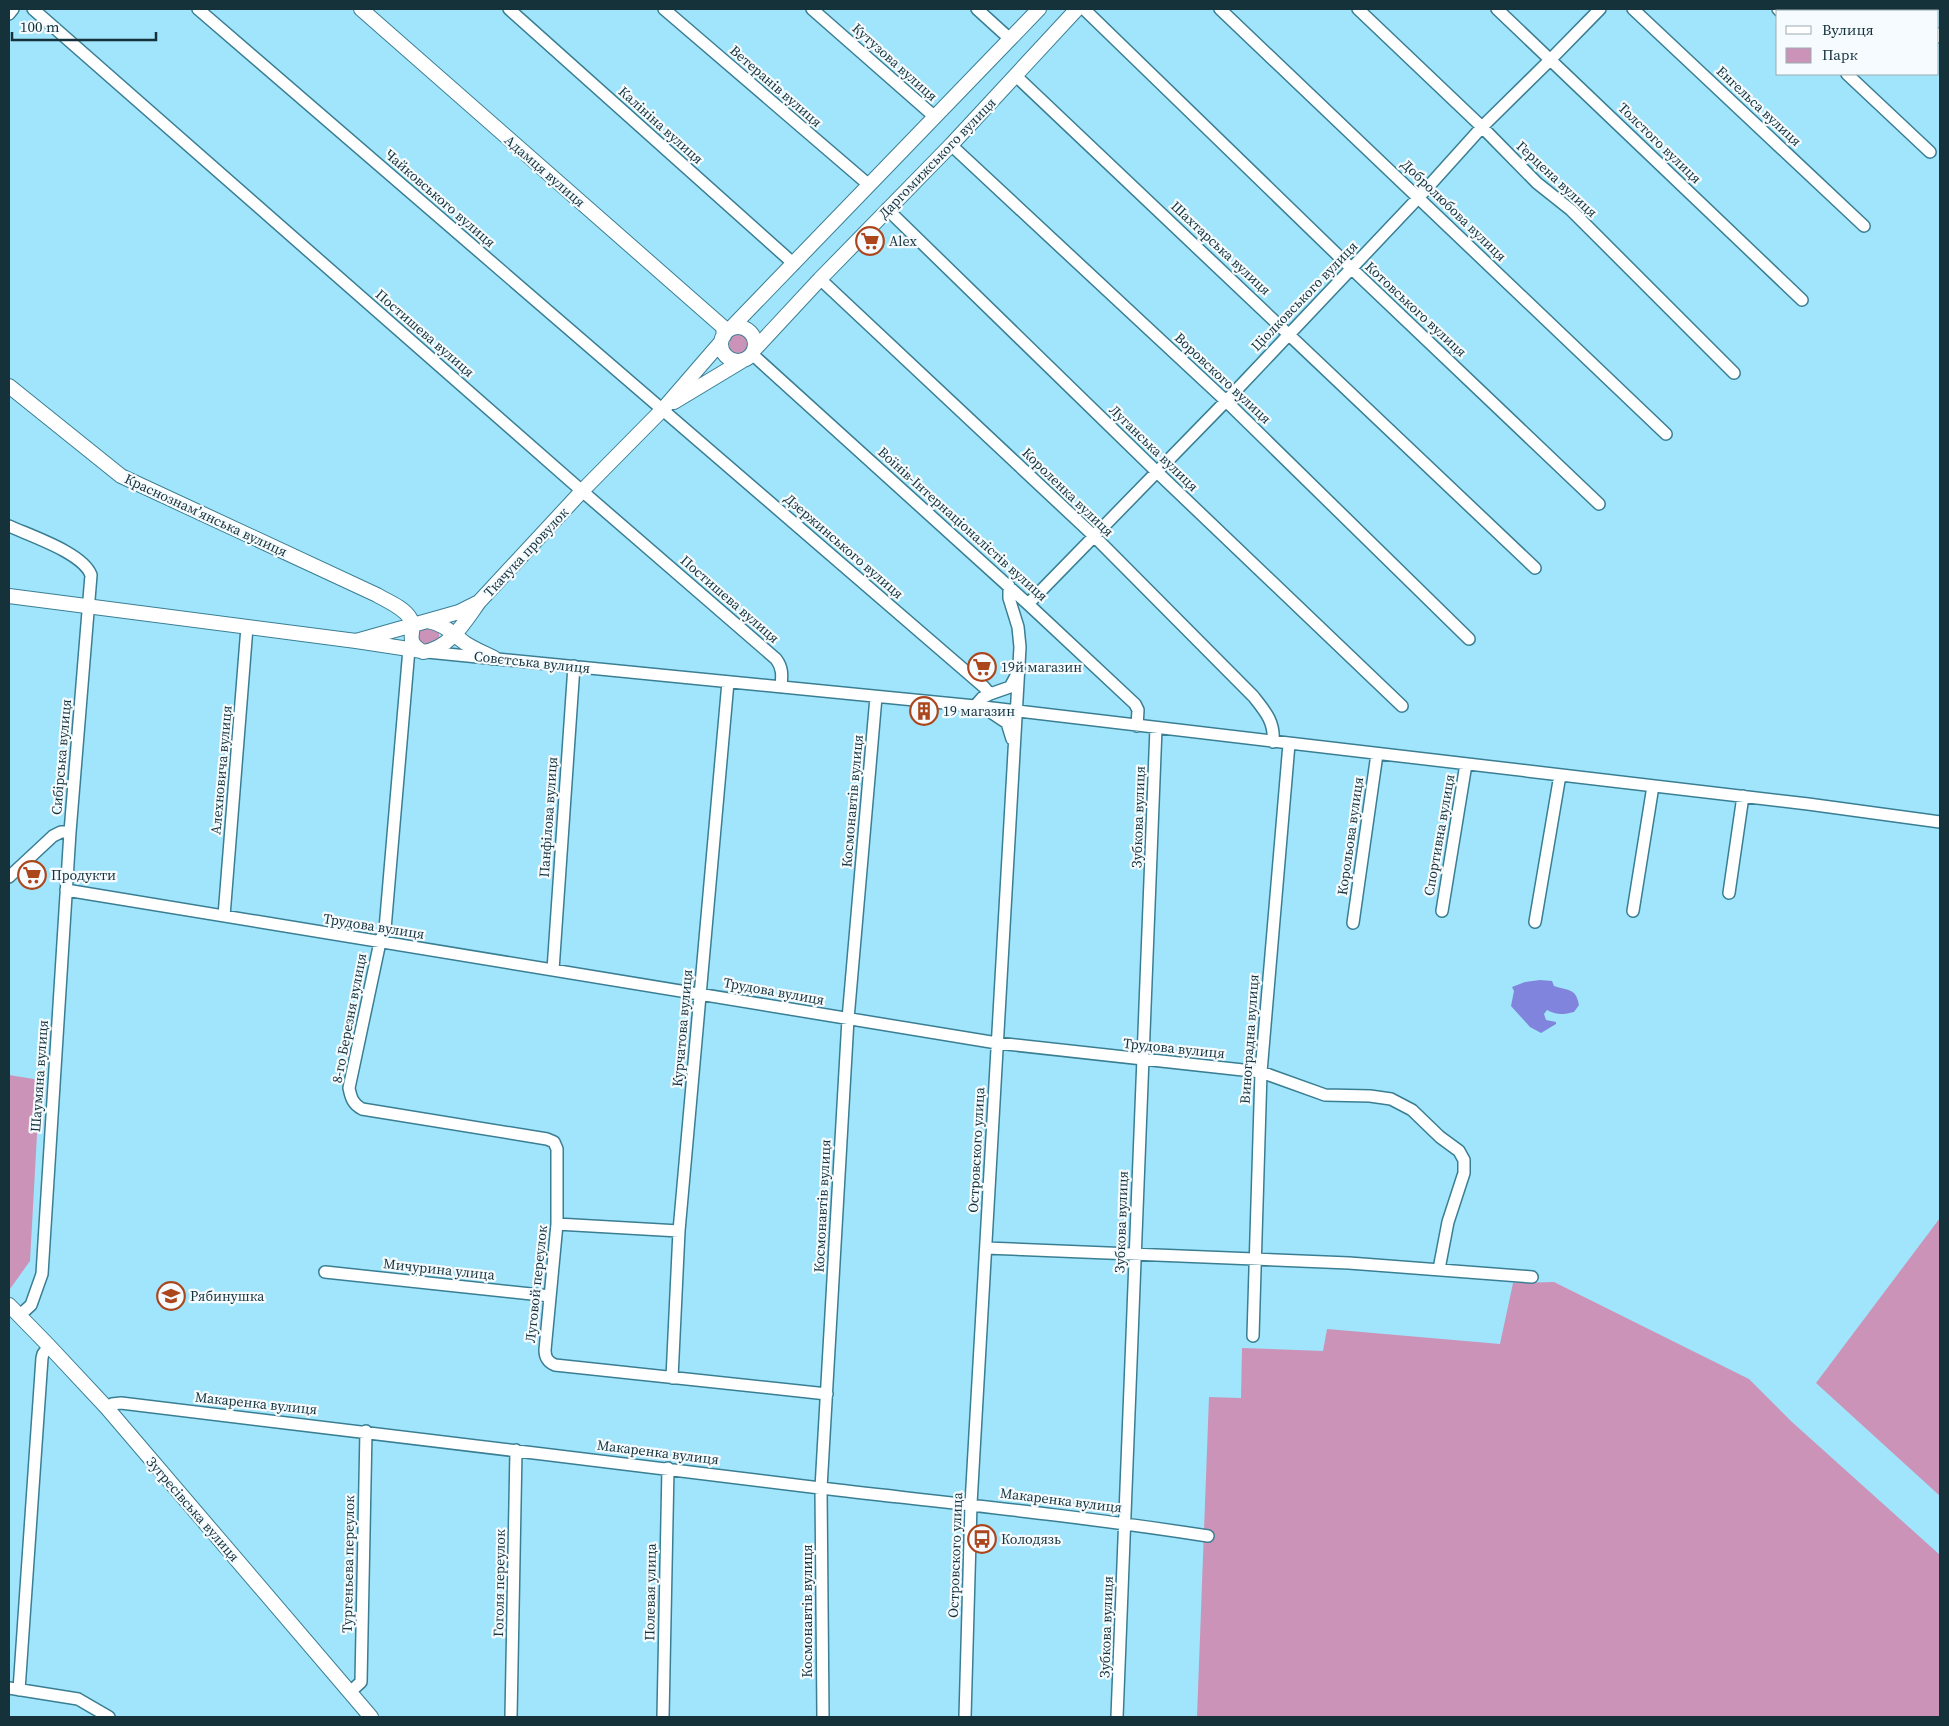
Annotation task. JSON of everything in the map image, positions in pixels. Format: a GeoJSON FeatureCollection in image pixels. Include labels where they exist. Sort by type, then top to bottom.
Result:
{"type":"FeatureCollection","features":[{"type":"Feature","properties":{"kind":"street"},"geometry":{"type":"LineString","coordinates":[[9,14],[13,9]]}},
{"type":"Feature","properties":{"kind":"street","name":"Постишева вулиця"},"geometry":{"type":"LineString","coordinates":[[33,9],[776,659],[781,666],[781,687]]}},
{"type":"Feature","properties":{"kind":"street","name":"Чайковського вулиця"},"geometry":{"type":"LineString","coordinates":[[198,9],[663,409]]}},
{"type":"Feature","properties":{"kind":"street","name":"Адамця вулиця"},"geometry":{"type":"LineString","coordinates":[[361,9],[723,327],[725,336]]}},
{"type":"Feature","properties":{"kind":"street","name":"Калініна вулиця"},"geometry":{"type":"LineString","coordinates":[[509,9],[794,264]]}},
{"type":"Feature","properties":{"kind":"street","name":"Ветеранів вулиця"},"geometry":{"type":"LineString","coordinates":[[664,9],[869,185]]}},
{"type":"Feature","properties":{"kind":"street","name":"Кутузова вулиця"},"geometry":{"type":"LineString","coordinates":[[812,9],[935,117]]}},
{"type":"Feature","properties":{"kind":"street"},"geometry":{"type":"LineString","coordinates":[[977,9],[1010,39]]}},
{"type":"Feature","properties":{"kind":"street"},"geometry":{"type":"LineString","coordinates":[[663,409],[725,336],[1038,9]]}},
{"type":"Feature","properties":{"kind":"street","name":"Даргомижського вулиця"},"geometry":{"type":"LineString","coordinates":[[663,409],[750,355],[820,279],[951,145],[1077,9]]}},
{"type":"Feature","properties":{"kind":"street","name":"Котовського вулиця"},"geometry":{"type":"LineString","coordinates":[[1084,9],[1351,268],[1599,504]]}},
{"type":"Feature","properties":{"kind":"street","name":"Добролюбова вулиця"},"geometry":{"type":"LineString","coordinates":[[1220,9],[1666,434]]}},
{"type":"Feature","properties":{"kind":"street","name":"Герцена вулиця"},"geometry":{"type":"LineString","coordinates":[[1358,9],[1482,126],[1537,183],[1571,210],[1734,373]]}},
{"type":"Feature","properties":{"kind":"street","name":"Толстого вулиця"},"geometry":{"type":"LineString","coordinates":[[1497,9],[1802,300]]}},
{"type":"Feature","properties":{"kind":"street","name":"Ціолковського вулиця"},"geometry":{"type":"LineString","coordinates":[[1028,604],[1226,401],[1419,197],[1482,126],[1551,60],[1600,9]]}},
{"type":"Feature","properties":{"kind":"street","name":"Енгельса вулиця"},"geometry":{"type":"LineString","coordinates":[[1633,9],[1864,226]]}},
{"type":"Feature","properties":{"kind":"street"},"geometry":{"type":"LineString","coordinates":[[1848,75],[1930,152]]}},
{"type":"Feature","properties":{"kind":"street","name":"Шахтарська вулиця"},"geometry":{"type":"LineString","coordinates":[[1016,76],[1535,568]]}},
{"type":"Feature","properties":{"kind":"street","name":"Воровского вулиця"},"geometry":{"type":"LineString","coordinates":[[951,145],[1226,401],[1469,639]]}},
{"type":"Feature","properties":{"kind":"street","name":"Луганська вулиця"},"geometry":{"type":"LineString","coordinates":[[887,209],[1157,472],[1402,706]]}},
{"type":"Feature","properties":{"kind":"street","name":"Короленка вулиця"},"geometry":{"type":"LineString","coordinates":[[820,279],[1094,536],[1253,696],[1269,716],[1274,730],[1272,742]]}},
{"type":"Feature","properties":{"kind":"street"},"geometry":{"type":"LineString","coordinates":[[739,327],[749,331],[754,339],[750,355],[737,361],[727,357],[722,348],[725,336],[739,327]]}},
{"type":"Feature","properties":{"kind":"street","name":"Воїнів-Інтернаціоналістів вулиця"},"geometry":{"type":"LineString","coordinates":[[750,355],[1009,586],[1135,704],[1138,710],[1137,726]]}},
{"type":"Feature","properties":{"kind":"street","name":"Краснознамʼянська вулиця"},"geometry":{"type":"LineString","coordinates":[[9,386],[121,476],[377,595],[399,608],[407,615],[412,625]]}},
{"type":"Feature","properties":{"kind":"street","name":"Ткачука провулок"},"geometry":{"type":"LineString","coordinates":[[356,641],[458,612],[480,602],[582,491],[663,409]]}},
{"type":"Feature","properties":{"kind":"street","name":"Дзержинського вулиця"},"geometry":{"type":"LineString","coordinates":[[663,409],[981,684],[990,694]]}},
{"type":"Feature","properties":{"kind":"street","name":"Сибірська вулиця"},"geometry":{"type":"LineString","coordinates":[[9,526],[72,554],[84,563],[91,575],[70,832],[61,832],[53,836],[9,877]]}},
{"type":"Feature","properties":{"kind":"street","name":"Островского улица"},"geometry":{"type":"LineString","coordinates":[[965,1717],[971,1504],[1020,647],[1018,626],[1009,598],[1009,586]]}},
{"type":"Feature","properties":{"kind":"street","name":"Совєтська вулиця"},"geometry":{"type":"LineString","coordinates":[[9,596],[356,641],[423,652],[975,706],[1743,796],[1940,822]]}},
{"type":"Feature","properties":{"kind":"street"},"geometry":{"type":"LineString","coordinates":[[412,625],[411,641],[416,648],[423,652],[440,647],[455,634],[480,602]]}},
{"type":"Feature","properties":{"kind":"street"},"geometry":{"type":"LineString","coordinates":[[428,621],[438,622],[470,646],[494,658]]}},
{"type":"Feature","properties":{"kind":"street","name":"Алехновича вулиця"},"geometry":{"type":"LineString","coordinates":[[224,916],[247,627]]}},
{"type":"Feature","properties":{"kind":"street","name":"8-го Березня вулиця"},"geometry":{"type":"LineString","coordinates":[[409,649],[386,930],[380,942],[349,1088],[352,1100],[356,1106],[362,1109],[462,1125]]}},
{"type":"Feature","properties":{"kind":"street","name":"Панфілова вулиця"},"geometry":{"type":"LineString","coordinates":[[552,970],[574,666]]}},
{"type":"Feature","properties":{"kind":"street"},"geometry":{"type":"LineString","coordinates":[[1014,751],[1007,723],[999,717],[975,706],[982,698],[1010,687],[1019,670]]}},
{"type":"Feature","properties":{"kind":"street","name":"Курчатова вулиця"},"geometry":{"type":"LineString","coordinates":[[672,1378],[679,1231],[728,682]]}},
{"type":"Feature","properties":{"kind":"street","name":"Космонавтів вулиця"},"geometry":{"type":"LineString","coordinates":[[822,1717],[821,1488],[848,1019],[876,697]]}},
{"type":"Feature","properties":{"kind":"street","name":"Зубкова вулиця"},"geometry":{"type":"LineString","coordinates":[[1117,1717],[1156,728]]}},
{"type":"Feature","properties":{"kind":"street","name":"Виноградна вулиця"},"geometry":{"type":"LineString","coordinates":[[1253,1336],[1261,1072],[1289,744]]}},
{"type":"Feature","properties":{"kind":"street","name":"Корольова вулиця"},"geometry":{"type":"LineString","coordinates":[[1352,923],[1377,754]]}},
{"type":"Feature","properties":{"kind":"street","name":"Спортивна вулиця"},"geometry":{"type":"LineString","coordinates":[[1442,911],[1466,764]]}},
{"type":"Feature","properties":{"kind":"street"},"geometry":{"type":"LineString","coordinates":[[1535,922],[1560,775]]}},
{"type":"Feature","properties":{"kind":"street"},"geometry":{"type":"LineString","coordinates":[[1633,911],[1654,786]]}},
{"type":"Feature","properties":{"kind":"street"},"geometry":{"type":"LineString","coordinates":[[1729,892],[1743,796]]}},
{"type":"Feature","properties":{"kind":"street","name":"Шаумяна вулиця"},"geometry":{"type":"LineString","coordinates":[[20,1315],[32,1305],[42,1274],[70,832]]}},
{"type":"Feature","properties":{"kind":"street","name":"Трудова вулиця"},"geometry":{"type":"LineString","coordinates":[[66,890],[997,1043],[1261,1072],[1325,1095],[1370,1096],[1391,1099],[1412,1110],[1440,1137],[1459,1151],[1464,1160],[1464,1173],[1448,1222],[1439,1269]]}},
{"type":"Feature","properties":{"kind":"street","name":"Луговой переулок"},"geometry":{"type":"LineString","coordinates":[[462,1125],[547,1139],[554,1142],[557,1149],[558,1224],[545,1350],[547,1360],[555,1366],[827,1394]]}},
{"type":"Feature","properties":{"kind":"street"},"geometry":{"type":"LineString","coordinates":[[558,1224],[679,1231]]}},
{"type":"Feature","properties":{"kind":"street"},"geometry":{"type":"LineString","coordinates":[[986,1248],[1255,1259],[1439,1269],[1532,1277]]}},
{"type":"Feature","properties":{"kind":"street","name":"Мичурина улица"},"geometry":{"type":"LineString","coordinates":[[325,1272],[550,1296]]}},
{"type":"Feature","properties":{"kind":"street","name":"Зугресівська вулиця"},"geometry":{"type":"LineString","coordinates":[[9,1305],[107,1408],[372,1717]]}},
{"type":"Feature","properties":{"kind":"street"},"geometry":{"type":"LineString","coordinates":[[50,1346],[42,1354],[14,1689],[78,1700],[109,1717]]}},
{"type":"Feature","properties":{"kind":"street","name":"Макаренка вулиця"},"geometry":{"type":"LineString","coordinates":[[107,1408],[112,1404],[121,1403],[366,1431],[821,1488],[1124,1523],[1208,1536]]}},
{"type":"Feature","properties":{"kind":"street","name":"Тургеньева переулок"},"geometry":{"type":"LineString","coordinates":[[350,1692],[361,1682],[366,1431]]}},
{"type":"Feature","properties":{"kind":"street","name":"Гоголя переулок"},"geometry":{"type":"LineString","coordinates":[[511,1717],[516,1450]]}},
{"type":"Feature","properties":{"kind":"street","name":"Полевая улица"},"geometry":{"type":"LineString","coordinates":[[663,1717],[668,1468]]}},
{"type":"Feature","properties":{"kind":"green space"},"geometry":{"type":"Polygon","coordinates":[[[735,334],[743,334],[749,340],[749,348],[743,354],[735,354],[729,348],[729,340],[735,334]]]}},
{"type":"Feature","properties":{"kind":"green space"},"geometry":{"type":"Polygon","coordinates":[[[424,625],[439,631],[439,638],[429,647],[419,643],[417,632],[424,625]]]}},
{"type":"Feature","properties":{"kind":"green space"},"geometry":{"type":"Polygon","coordinates":[[[9,1075],[40,1080],[30,1261],[10,1289],[9,1288],[9,1075]]]}},
{"type":"Feature","properties":{"kind":"green space"},"geometry":{"type":"Polygon","coordinates":[[[1940,1218],[1940,1496],[1816,1383],[1940,1218]]]}},
{"type":"Feature","properties":{"kind":"green space"},"geometry":{"type":"Polygon","coordinates":[[[1554,1282],[1749,1379],[1792,1422],[1940,1555],[1940,1717],[1197,1717],[1209,1397],[1241,1398],[1242,1348],[1323,1351],[1327,1329],[1500,1344],[1513,1283],[1554,1282]]]}},
{"type":"Feature","properties":{"kind":"water"},"geometry":{"type":"Polygon","coordinates":[[[1552,981],[1554,986],[1573,992],[1578,999],[1579,1005],[1574,1012],[1566,1014],[1557,1014],[1547,1010],[1544,1014],[1546,1020],[1556,1022],[1556,1024],[1541,1033],[1530,1027],[1511,1006],[1514,991],[1512,987],[1525,982],[1552,981]]]}},
{"type":"Feature","properties":{"kind":"place","name":"Alex"},"geometry":{"type":"Point","coordinates":[870,241]}},
{"type":"Feature","properties":{"kind":"place","name":"19й магазин"},"geometry":{"type":"Point","coordinates":[982,667]}},
{"type":"Feature","properties":{"kind":"place","name":"19 магазин"},"geometry":{"type":"Point","coordinates":[924,711]}},
{"type":"Feature","properties":{"kind":"place","name":"Продукти"},"geometry":{"type":"Point","coordinates":[32,875]}},
{"type":"Feature","properties":{"kind":"place","name":"Рябинушка"},"geometry":{"type":"Point","coordinates":[171,1296]}},
{"type":"Feature","properties":{"kind":"place","name":"Колодязь"},"geometry":{"type":"Point","coordinates":[982,1539]}}]}
